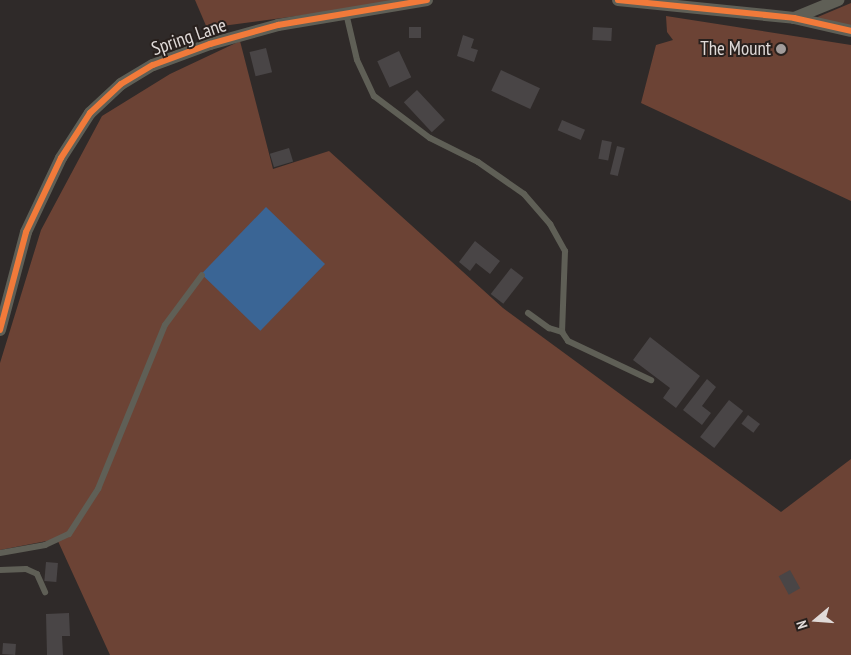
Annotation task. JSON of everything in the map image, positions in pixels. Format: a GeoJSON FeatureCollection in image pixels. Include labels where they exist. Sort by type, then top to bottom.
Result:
{"type":"FeatureCollection","features":[{"type":"Feature","properties":{"kind":"street","name":"Spring Lane"},"geometry":{"type":"LineString","coordinates":[[0,330],[26,232],[61,158],[90,113],[121,84],[153,65],[210,44],[278,25],[428,0]]}},
{"type":"Feature","properties":{"kind":"street"},"geometry":{"type":"LineString","coordinates":[[618,0],[794,18],[851,31]]}},
{"type":"Feature","properties":{"kind":"street"},"geometry":{"type":"LineString","coordinates":[[794,18],[838,0]]}},
{"type":"Feature","properties":{"kind":"lane"},"geometry":{"type":"LineString","coordinates":[[346,13],[357,60],[374,96],[430,138],[478,162],[524,194],[550,224],[565,251],[562,332],[568,341],[591,354],[651,380]]}},
{"type":"Feature","properties":{"kind":"lane"},"geometry":{"type":"LineString","coordinates":[[0,553],[45,545],[69,534],[98,489],[165,325],[202,275]]}},
{"type":"Feature","properties":{"kind":"lane"},"geometry":{"type":"LineString","coordinates":[[528,312],[549,328],[562,332]]}},
{"type":"Feature","properties":{"kind":"lane"},"geometry":{"type":"LineString","coordinates":[[0,570],[26,569],[37,574],[45,592]]}},
{"type":"Feature","properties":{"kind":"shaded area"},"geometry":{"type":"Polygon","coordinates":[[[195,0],[417,0],[207,28],[195,0]]]}},
{"type":"Feature","properties":{"kind":"shaded area"},"geometry":{"type":"Polygon","coordinates":[[[851,3],[851,30],[813,19],[851,3]]]}},
{"type":"Feature","properties":{"kind":"shaded area"},"geometry":{"type":"Polygon","coordinates":[[[666,16],[851,45],[851,201],[641,103],[656,45],[673,40],[667,32],[666,16]]]}},
{"type":"Feature","properties":{"kind":"shaded area"},"geometry":{"type":"Polygon","coordinates":[[[240,41],[273,169],[329,151],[503,308],[781,512],[851,459],[851,655],[110,655],[57,539],[0,550],[0,363],[41,230],[102,116],[170,74],[240,41]]]}},
{"type":"Feature","properties":{"kind":"water"},"geometry":{"type":"Polygon","coordinates":[[[266,207],[325,264],[260,331],[201,274],[266,207]]]}},
{"type":"Feature","properties":{"kind":"building"},"geometry":{"type":"Polygon","coordinates":[[[409,27],[421,27],[421,38],[409,38],[409,27]]]}},
{"type":"Feature","properties":{"kind":"building"},"geometry":{"type":"Polygon","coordinates":[[[593,27],[612,28],[611,41],[592,40],[593,27]]]}},
{"type":"Feature","properties":{"kind":"building"},"geometry":{"type":"Polygon","coordinates":[[[463,35],[474,39],[471,48],[478,50],[474,62],[457,56],[463,35]]]}},
{"type":"Feature","properties":{"kind":"building"},"geometry":{"type":"Polygon","coordinates":[[[266,48],[272,72],[256,76],[250,52],[266,48]]]}},
{"type":"Feature","properties":{"kind":"building"},"geometry":{"type":"Polygon","coordinates":[[[399,51],[411,77],[390,87],[377,61],[399,51]]]}},
{"type":"Feature","properties":{"kind":"building"},"geometry":{"type":"Polygon","coordinates":[[[501,70],[540,88],[530,109],[491,91],[501,70]]]}},
{"type":"Feature","properties":{"kind":"building"},"geometry":{"type":"Polygon","coordinates":[[[417,90],[445,120],[432,132],[404,102],[417,90]]]}},
{"type":"Feature","properties":{"kind":"building"},"geometry":{"type":"Polygon","coordinates":[[[562,120],[585,130],[581,140],[558,130],[562,120]]]}},
{"type":"Feature","properties":{"kind":"building"},"geometry":{"type":"Polygon","coordinates":[[[602,140],[612,142],[608,161],[598,159],[602,140]]]}},
{"type":"Feature","properties":{"kind":"building"},"geometry":{"type":"Polygon","coordinates":[[[617,146],[625,148],[618,176],[610,174],[617,146]]]}},
{"type":"Feature","properties":{"kind":"building"},"geometry":{"type":"Polygon","coordinates":[[[289,148],[293,161],[274,167],[270,154],[289,148]]]}},
{"type":"Feature","properties":{"kind":"building"},"geometry":{"type":"Polygon","coordinates":[[[475,241],[500,261],[490,274],[476,263],[470,271],[459,262],[475,241]]]}},
{"type":"Feature","properties":{"kind":"building"},"geometry":{"type":"Polygon","coordinates":[[[511,268],[524,278],[503,304],[491,294],[511,268]]]}},
{"type":"Feature","properties":{"kind":"building"},"geometry":{"type":"Polygon","coordinates":[[[650,337],[700,376],[676,408],[663,398],[670,388],[633,360],[650,337]]]}},
{"type":"Feature","properties":{"kind":"building"},"geometry":{"type":"Polygon","coordinates":[[[707,379],[716,387],[702,406],[711,413],[702,425],[683,410],[707,379]]]}},
{"type":"Feature","properties":{"kind":"building"},"geometry":{"type":"Polygon","coordinates":[[[729,400],[743,411],[714,448],[700,437],[729,400]]]}},
{"type":"Feature","properties":{"kind":"building"},"geometry":{"type":"Polygon","coordinates":[[[748,415],[760,424],[753,433],[741,424],[748,415]]]}},
{"type":"Feature","properties":{"kind":"building"},"geometry":{"type":"Polygon","coordinates":[[[46,562],[58,563],[56,582],[44,581],[46,562]]]}},
{"type":"Feature","properties":{"kind":"building"},"geometry":{"type":"Polygon","coordinates":[[[790,570],[800,588],[789,595],[779,576],[790,570]]]}},
{"type":"Feature","properties":{"kind":"building"},"geometry":{"type":"Polygon","coordinates":[[[69,613],[70,636],[62,636],[63,655],[47,655],[46,614],[69,613]]]}},
{"type":"Feature","properties":{"kind":"building"},"geometry":{"type":"Polygon","coordinates":[[[3,643],[16,644],[15,655],[2,654],[3,643]]]}},
{"type":"Feature","properties":{"kind":"cycle path"},"geometry":{"type":"LineString","coordinates":[[0,330],[26,232],[61,158],[90,113],[121,84],[153,65],[210,44],[278,25],[427,0]]}},
{"type":"Feature","properties":{"kind":"cycle path"},"geometry":{"type":"LineString","coordinates":[[618,0],[794,18],[851,31]]}},
{"type":"Feature","properties":{"kind":"place","name":"The Mount"},"geometry":{"type":"Point","coordinates":[781,49]}}]}
